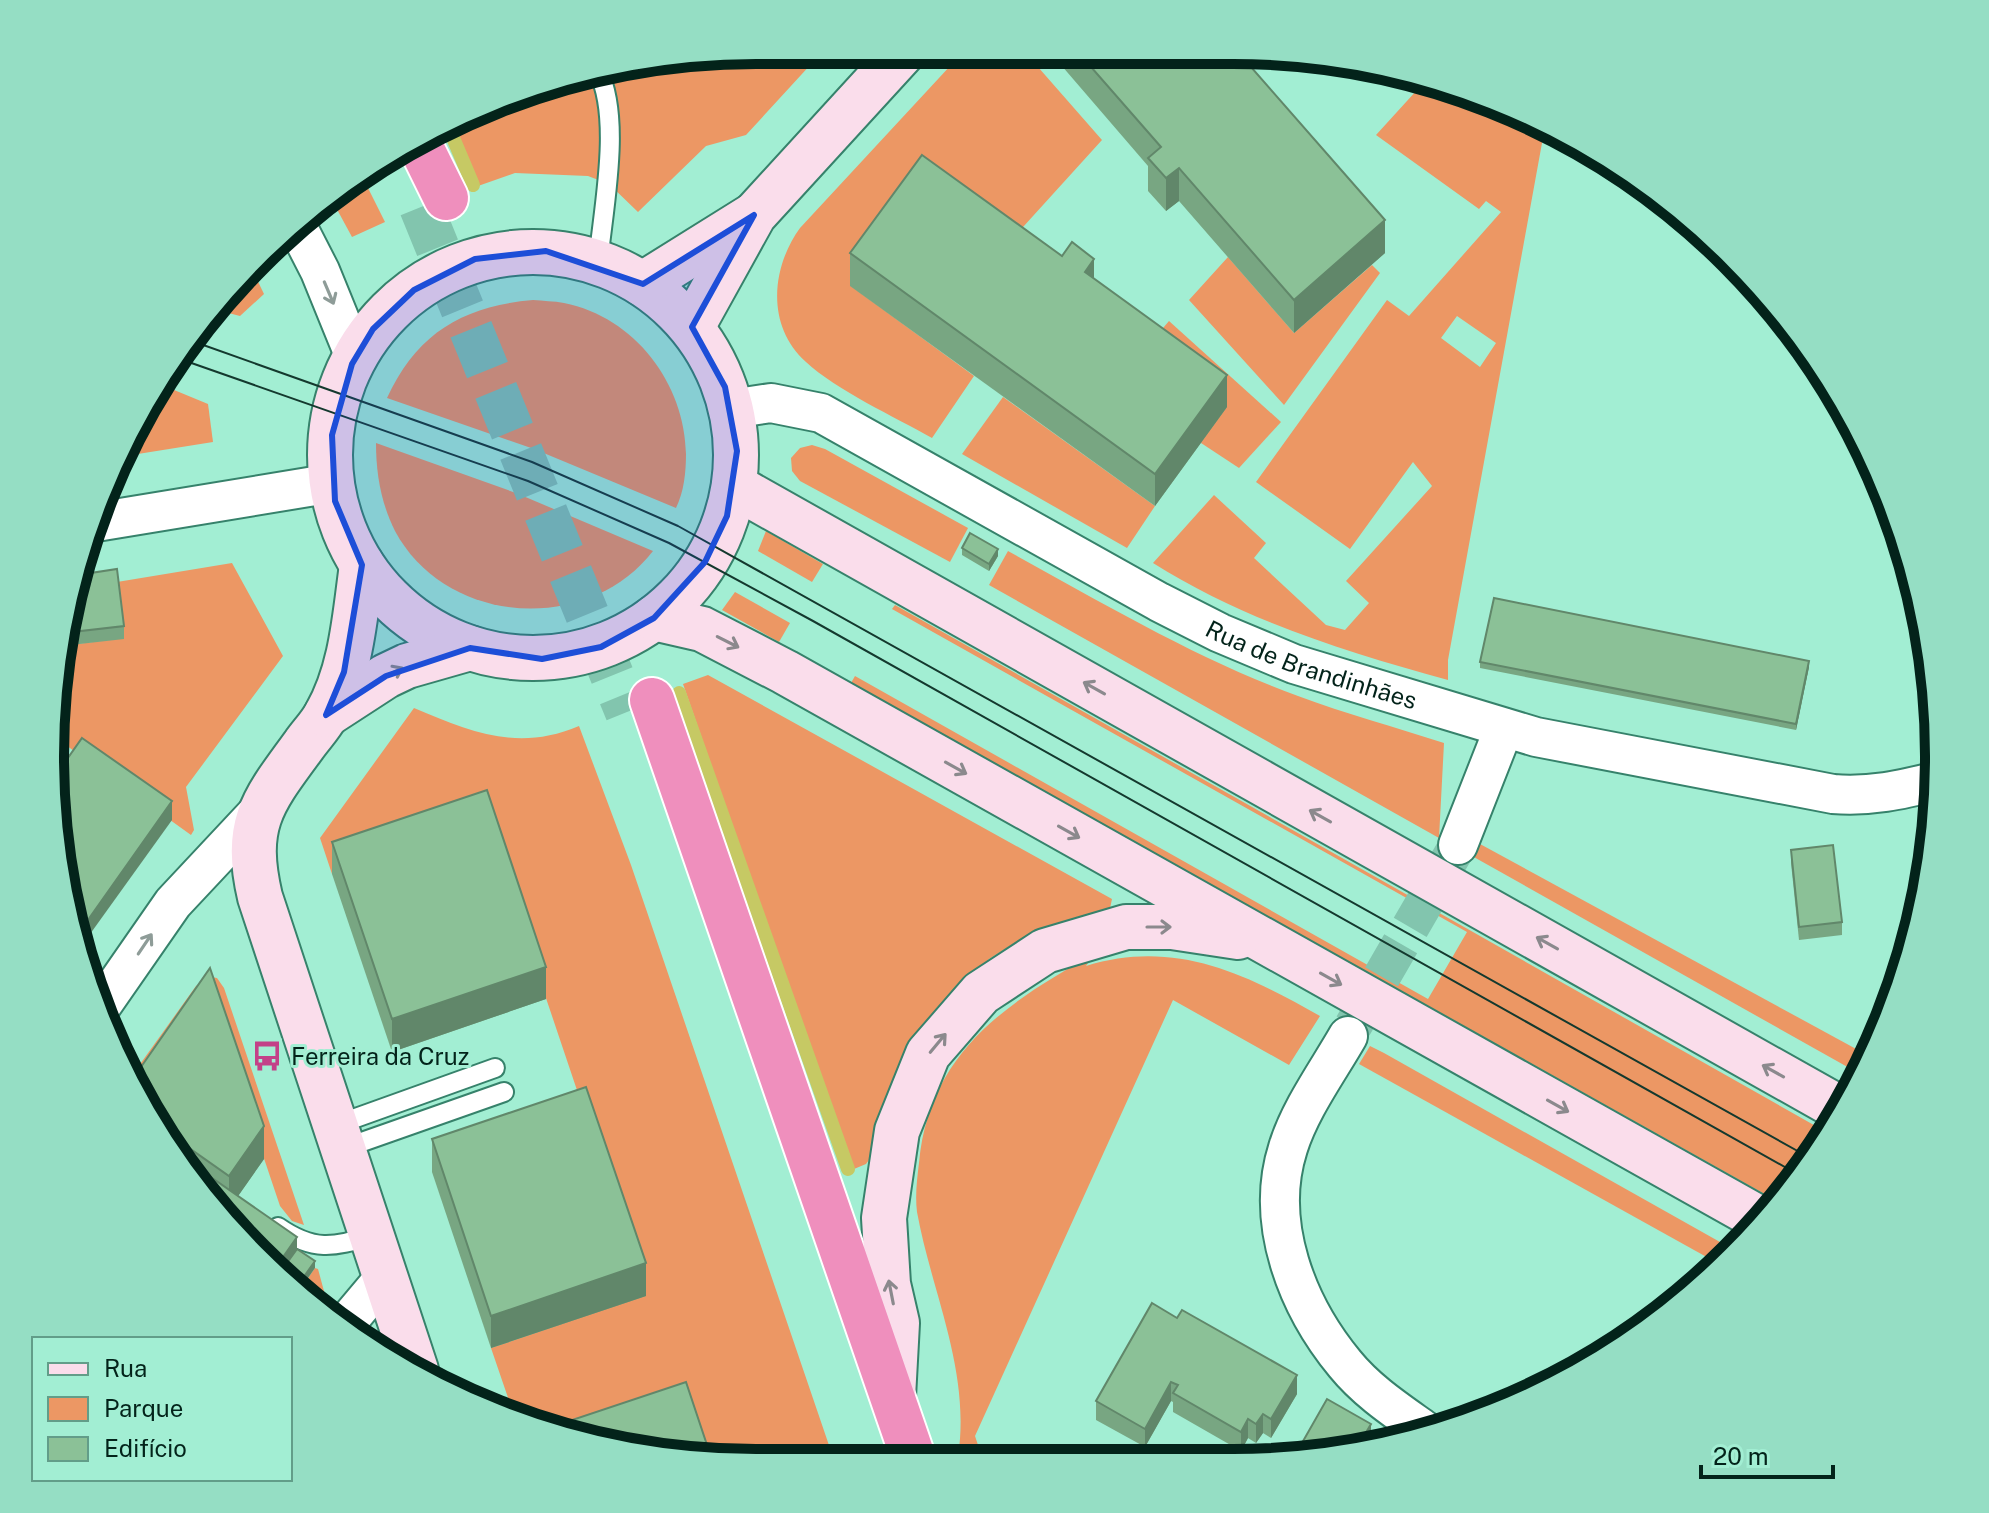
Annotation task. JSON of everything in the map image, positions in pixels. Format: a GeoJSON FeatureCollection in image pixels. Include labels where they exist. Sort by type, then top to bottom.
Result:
{"type":"FeatureCollection","features":[{"type":"Feature","properties":{"kind":"highway"},"geometry":{"type":"LineString","coordinates":[[403,161],[433,202],[420,151]]}},
{"type":"Feature","properties":{"kind":"highway"},"geometry":{"type":"LineString","coordinates":[[883,1449],[640,706],[910,1449]]}},
{"type":"Feature","properties":{"kind":"main road"},"geometry":{"type":"LineString","coordinates":[[692,327],[754,215],[892,64]]}},
{"type":"Feature","properties":{"kind":"main road"},"geometry":{"type":"LineString","coordinates":[[643,284],[754,215]]}},
{"type":"Feature","properties":{"kind":"main road"},"geometry":{"type":"LineString","coordinates":[[546,251],[598,263],[643,284],[692,327],[717,365],[731,409],[737,451],[734,486],[727,516],[705,562],[682,592],[654,618],[628,635],[601,647],[542,659],[511,657],[448,640],[400,609],[380,589],[362,565],[340,517],[330,455],[336,413],[355,357],[373,329],[414,290],[442,272],[475,259],[509,252],[546,251]]}},
{"type":"Feature","properties":{"kind":"main road"},"geometry":{"type":"LineString","coordinates":[[734,486],[1832,1104]]}},
{"type":"Feature","properties":{"kind":"main road"},"geometry":{"type":"LineString","coordinates":[[362,565],[344,672],[326,715],[261,809],[253,835],[252,854],[257,885],[412,1357]]}},
{"type":"Feature","properties":{"kind":"main road"},"geometry":{"type":"LineString","coordinates":[[654,618],[702,629],[738,647],[1752,1214]]}},
{"type":"Feature","properties":{"kind":"main road"},"geometry":{"type":"LineString","coordinates":[[326,715],[407,666],[470,648]]}},
{"type":"Feature","properties":{"kind":"main road"},"geometry":{"type":"LineString","coordinates":[[893,1397],[897,1323],[888,1284],[884,1218],[897,1131],[928,1054],[981,993],[1045,951],[1126,927],[1172,927],[1263,940]]}},
{"type":"Feature","properties":{"kind":"street"},"geometry":{"type":"LineString","coordinates":[[301,235],[320,271],[355,357]]}},
{"type":"Feature","properties":{"kind":"street","name":"Rua de Brandinhães"},"geometry":{"type":"LineString","coordinates":[[731,409],[771,403],[821,413],[1220,633],[1294,664],[1348,682],[1536,737],[1833,794],[1871,795],[1924,784]]}},
{"type":"Feature","properties":{"kind":"street"},"geometry":{"type":"LineString","coordinates":[[106,520],[333,483]]}},
{"type":"Feature","properties":{"kind":"street"},"geometry":{"type":"LineString","coordinates":[[1458,845],[1504,728]]}},
{"type":"Feature","properties":{"kind":"street"},"geometry":{"type":"LineString","coordinates":[[108,997],[173,903],[261,809]]}},
{"type":"Feature","properties":{"kind":"street"},"geometry":{"type":"LineString","coordinates":[[1348,1036],[1294,1131],[1287,1150],[1279,1200],[1280,1220],[1287,1256],[1303,1297],[1326,1339],[1366,1387],[1416,1424]]}},
{"type":"Feature","properties":{"kind":"street"},"geometry":{"type":"LineString","coordinates":[[351,1317],[385,1277]]}},
{"type":"Feature","properties":{"kind":"lane"},"geometry":{"type":"LineString","coordinates":[[598,263],[611,128],[602,82]]}},
{"type":"Feature","properties":{"kind":"lane"},"geometry":{"type":"LineString","coordinates":[[338,1137],[495,1068]]}},
{"type":"Feature","properties":{"kind":"lane"},"geometry":{"type":"LineString","coordinates":[[338,1137],[504,1092]]}},
{"type":"Feature","properties":{"kind":"lane"},"geometry":{"type":"LineString","coordinates":[[260,1214],[295,1238],[321,1246],[334,1246],[371,1236]]}},
{"type":"Feature","properties":{"kind":"highlighted area"},"geometry":{"type":"Polygon","coordinates":[[[754,215],[692,327],[725,387],[737,451],[727,516],[705,562],[654,618],[601,647],[542,659],[470,648],[386,676],[326,715],[344,672],[362,565],[335,501],[332,435],[352,364],[373,329],[414,290],[475,259],[546,251],[643,284],[754,215]]]}},
{"type":"Feature","properties":{"kind":"green space"},"geometry":{"type":"Polygon","coordinates":[[[811,64],[746,135],[706,146],[638,212],[609,184],[588,176],[515,173],[478,186],[455,133],[534,101],[621,77],[666,70],[711,65],[811,64]]]}},
{"type":"Feature","properties":{"kind":"green space"},"geometry":{"type":"Polygon","coordinates":[[[952,64],[1035,64],[1102,140],[1005,247],[851,286],[974,376],[932,438],[849,393],[806,362],[793,348],[784,332],[777,296],[783,261],[800,228],[952,64]]]}},
{"type":"Feature","properties":{"kind":"green space"},"geometry":{"type":"Polygon","coordinates":[[[1417,90],[1498,117],[1543,137],[1448,660],[1448,680],[1372,658],[1259,618],[1153,563],[1214,495],[1266,543],[1254,558],[1326,625],[1345,630],[1369,603],[1346,581],[1432,486],[1413,462],[1350,549],[1256,482],[1387,300],[1409,316],[1501,212],[1486,201],[1479,209],[1376,135],[1417,90]],[[1457,316],[1441,338],[1480,367],[1496,343],[1457,316]]]}},
{"type":"Feature","properties":{"kind":"green space"},"geometry":{"type":"Polygon","coordinates":[[[366,185],[385,222],[352,237],[336,207],[366,185]]]}},
{"type":"Feature","properties":{"kind":"green space"},"geometry":{"type":"Polygon","coordinates":[[[1228,257],[1294,333],[1372,265],[1380,273],[1284,405],[1189,300],[1228,257]]]}},
{"type":"Feature","properties":{"kind":"green space"},"geometry":{"type":"Polygon","coordinates":[[[256,278],[264,294],[240,316],[226,312],[256,278]]]}},
{"type":"Feature","properties":{"kind":"green space"},"geometry":{"type":"Polygon","coordinates":[[[533,300],[564,303],[590,311],[613,323],[634,338],[666,379],[683,428],[686,454],[685,475],[676,508],[534,449],[387,398],[413,356],[445,327],[485,309],[533,300]]]}},
{"type":"Feature","properties":{"kind":"green space"},"geometry":{"type":"Polygon","coordinates":[[[1169,321],[1281,422],[1239,468],[1201,443],[1146,348],[1169,321]]]}},
{"type":"Feature","properties":{"kind":"green space"},"geometry":{"type":"Polygon","coordinates":[[[171,389],[208,404],[213,442],[133,455],[171,389]]]}},
{"type":"Feature","properties":{"kind":"green space"},"geometry":{"type":"Polygon","coordinates":[[[1003,397],[1155,506],[1127,548],[962,454],[1003,397]]]}},
{"type":"Feature","properties":{"kind":"green space"},"geometry":{"type":"Polygon","coordinates":[[[376,443],[516,493],[653,551],[625,578],[592,597],[556,607],[519,608],[482,601],[448,586],[418,563],[395,531],[380,488],[376,443]]]}},
{"type":"Feature","properties":{"kind":"green space"},"geometry":{"type":"Polygon","coordinates":[[[812,445],[825,449],[968,528],[950,562],[800,481],[792,471],[791,458],[800,448],[812,445]]]}},
{"type":"Feature","properties":{"kind":"green space"},"geometry":{"type":"Polygon","coordinates":[[[766,531],[823,564],[812,582],[758,551],[766,531]]]}},
{"type":"Feature","properties":{"kind":"green space"},"geometry":{"type":"Polygon","coordinates":[[[1008,551],[1223,665],[1316,703],[1444,743],[1439,838],[989,585],[1008,551]]]}},
{"type":"Feature","properties":{"kind":"green space"},"geometry":{"type":"Polygon","coordinates":[[[232,563],[283,656],[186,787],[194,830],[191,835],[64,744],[73,645],[124,638],[117,582],[232,563]]]}},
{"type":"Feature","properties":{"kind":"green space"},"geometry":{"type":"Polygon","coordinates":[[[735,592],[790,623],[779,642],[722,610],[735,592]]]}},
{"type":"Feature","properties":{"kind":"green space"},"geometry":{"type":"Polygon","coordinates":[[[895,605],[1817,1127],[1767,1196],[851,683],[855,676],[1428,999],[1467,932],[892,609],[895,605]]]}},
{"type":"Feature","properties":{"kind":"green space"},"geometry":{"type":"Polygon","coordinates":[[[708,675],[1112,899],[1109,913],[1037,933],[1013,944],[989,959],[943,1002],[914,1040],[872,1156],[866,1164],[854,1169],[850,1166],[683,684],[708,675]]]}},
{"type":"Feature","properties":{"kind":"green space"},"geometry":{"type":"Polygon","coordinates":[[[414,708],[455,725],[495,736],[536,738],[579,726],[631,865],[830,1449],[711,1448],[666,1443],[577,1425],[510,1403],[491,1348],[646,1295],[487,823],[332,874],[320,838],[414,708]]]}},
{"type":"Feature","properties":{"kind":"green space"},"geometry":{"type":"Polygon","coordinates":[[[1480,844],[1859,1051],[1851,1069],[1472,856],[1480,844]]]}},
{"type":"Feature","properties":{"kind":"green space"},"geometry":{"type":"Polygon","coordinates":[[[1094,954],[1086,966],[1149,956],[1179,959],[1236,974],[1320,1016],[1289,1065],[1173,1000],[975,1436],[979,1449],[959,1449],[961,1425],[955,1363],[917,1212],[916,1194],[926,1124],[938,1091],[956,1061],[977,1036],[1031,992],[1094,954]]]}},
{"type":"Feature","properties":{"kind":"green space"},"geometry":{"type":"Polygon","coordinates":[[[211,977],[217,978],[224,988],[304,1225],[292,1221],[280,1206],[211,1001],[155,1079],[138,1067],[196,986],[211,977]]]}},
{"type":"Feature","properties":{"kind":"green space"},"geometry":{"type":"Polygon","coordinates":[[[1370,1046],[1724,1244],[1709,1258],[1359,1064],[1370,1046]]]}},
{"type":"Feature","properties":{"kind":"green space"},"geometry":{"type":"Polygon","coordinates":[[[315,1268],[318,1269],[326,1299],[306,1282],[315,1268]]]}},
{"type":"Feature","properties":{"kind":"building"},"geometry":{"type":"Polygon","coordinates":[[[1088,64],[1249,64],[1385,220],[1294,300],[1179,168],[1166,178],[1148,158],[1161,147],[1088,64]]]}},
{"type":"Feature","properties":{"kind":"building"},"geometry":{"type":"Polygon","coordinates":[[[922,155],[1062,256],[1072,242],[1094,259],[1085,272],[1227,375],[1155,474],[850,253],[922,155]]]}},
{"type":"Feature","properties":{"kind":"building"},"geometry":{"type":"Polygon","coordinates":[[[970,533],[998,549],[989,564],[962,548],[970,533]]]}},
{"type":"Feature","properties":{"kind":"building"},"geometry":{"type":"Polygon","coordinates":[[[117,569],[124,626],[75,632],[89,573],[117,569]]]}},
{"type":"Feature","properties":{"kind":"building"},"geometry":{"type":"Polygon","coordinates":[[[1494,598],[1809,661],[1796,724],[1480,662],[1494,598]]]}},
{"type":"Feature","properties":{"kind":"building"},"geometry":{"type":"Polygon","coordinates":[[[82,738],[172,801],[85,924],[70,847],[64,763],[82,738]]]}},
{"type":"Feature","properties":{"kind":"building"},"geometry":{"type":"Polygon","coordinates":[[[487,790],[546,967],[392,1019],[332,842],[487,790]]]}},
{"type":"Feature","properties":{"kind":"building"},"geometry":{"type":"Polygon","coordinates":[[[1833,845],[1842,922],[1799,927],[1791,850],[1833,845]]]}},
{"type":"Feature","properties":{"kind":"building"},"geometry":{"type":"Polygon","coordinates":[[[210,968],[264,1126],[229,1176],[183,1143],[139,1070],[210,968]]]}},
{"type":"Feature","properties":{"kind":"building"},"geometry":{"type":"Polygon","coordinates":[[[586,1087],[646,1263],[491,1316],[432,1139],[586,1087]]]}},
{"type":"Feature","properties":{"kind":"building"},"geometry":{"type":"Polygon","coordinates":[[[202,1171],[297,1237],[281,1259],[236,1213],[202,1171]]]}},
{"type":"Feature","properties":{"kind":"building"},"geometry":{"type":"Polygon","coordinates":[[[297,1249],[315,1261],[302,1279],[286,1264],[297,1249]]]}},
{"type":"Feature","properties":{"kind":"building"},"geometry":{"type":"Polygon","coordinates":[[[1152,1303],[1177,1318],[1182,1310],[1297,1375],[1271,1419],[1263,1414],[1256,1424],[1248,1419],[1241,1432],[1173,1393],[1178,1385],[1171,1382],[1145,1429],[1096,1401],[1152,1303]]]}},
{"type":"Feature","properties":{"kind":"building"},"geometry":{"type":"Polygon","coordinates":[[[686,1382],[708,1448],[621,1436],[567,1422],[686,1382]]]}},
{"type":"Feature","properties":{"kind":"building"},"geometry":{"type":"Polygon","coordinates":[[[1327,1399],[1371,1424],[1364,1437],[1301,1445],[1327,1399]]]}},
{"type":"Feature","properties":{"kind":"waterway"},"geometry":{"type":"LineString","coordinates":[[452,134],[473,185]]}},
{"type":"Feature","properties":{"kind":"waterway"},"geometry":{"type":"LineString","coordinates":[[679,693],[848,1169]]}},
{"type":"Feature","properties":{"kind":"tunnel"},"geometry":{"type":"LineString","coordinates":[[421,207],[627,712]]}},
{"type":"Feature","properties":{"kind":"tunnel"},"geometry":{"type":"LineString","coordinates":[[1353,1026],[1458,845]]}},
{"type":"Feature","properties":{"kind":"tram line"},"geometry":{"type":"LineString","coordinates":[[201,344],[532,462],[678,526],[1800,1152]]}},
{"type":"Feature","properties":{"kind":"tram line"},"geometry":{"type":"LineString","coordinates":[[188,362],[528,481],[669,543],[1788,1169]]}},
{"type":"Feature","properties":{"kind":"place","name":"Ferreira da Cruz"},"geometry":{"type":"Point","coordinates":[267,1056]}}]}
